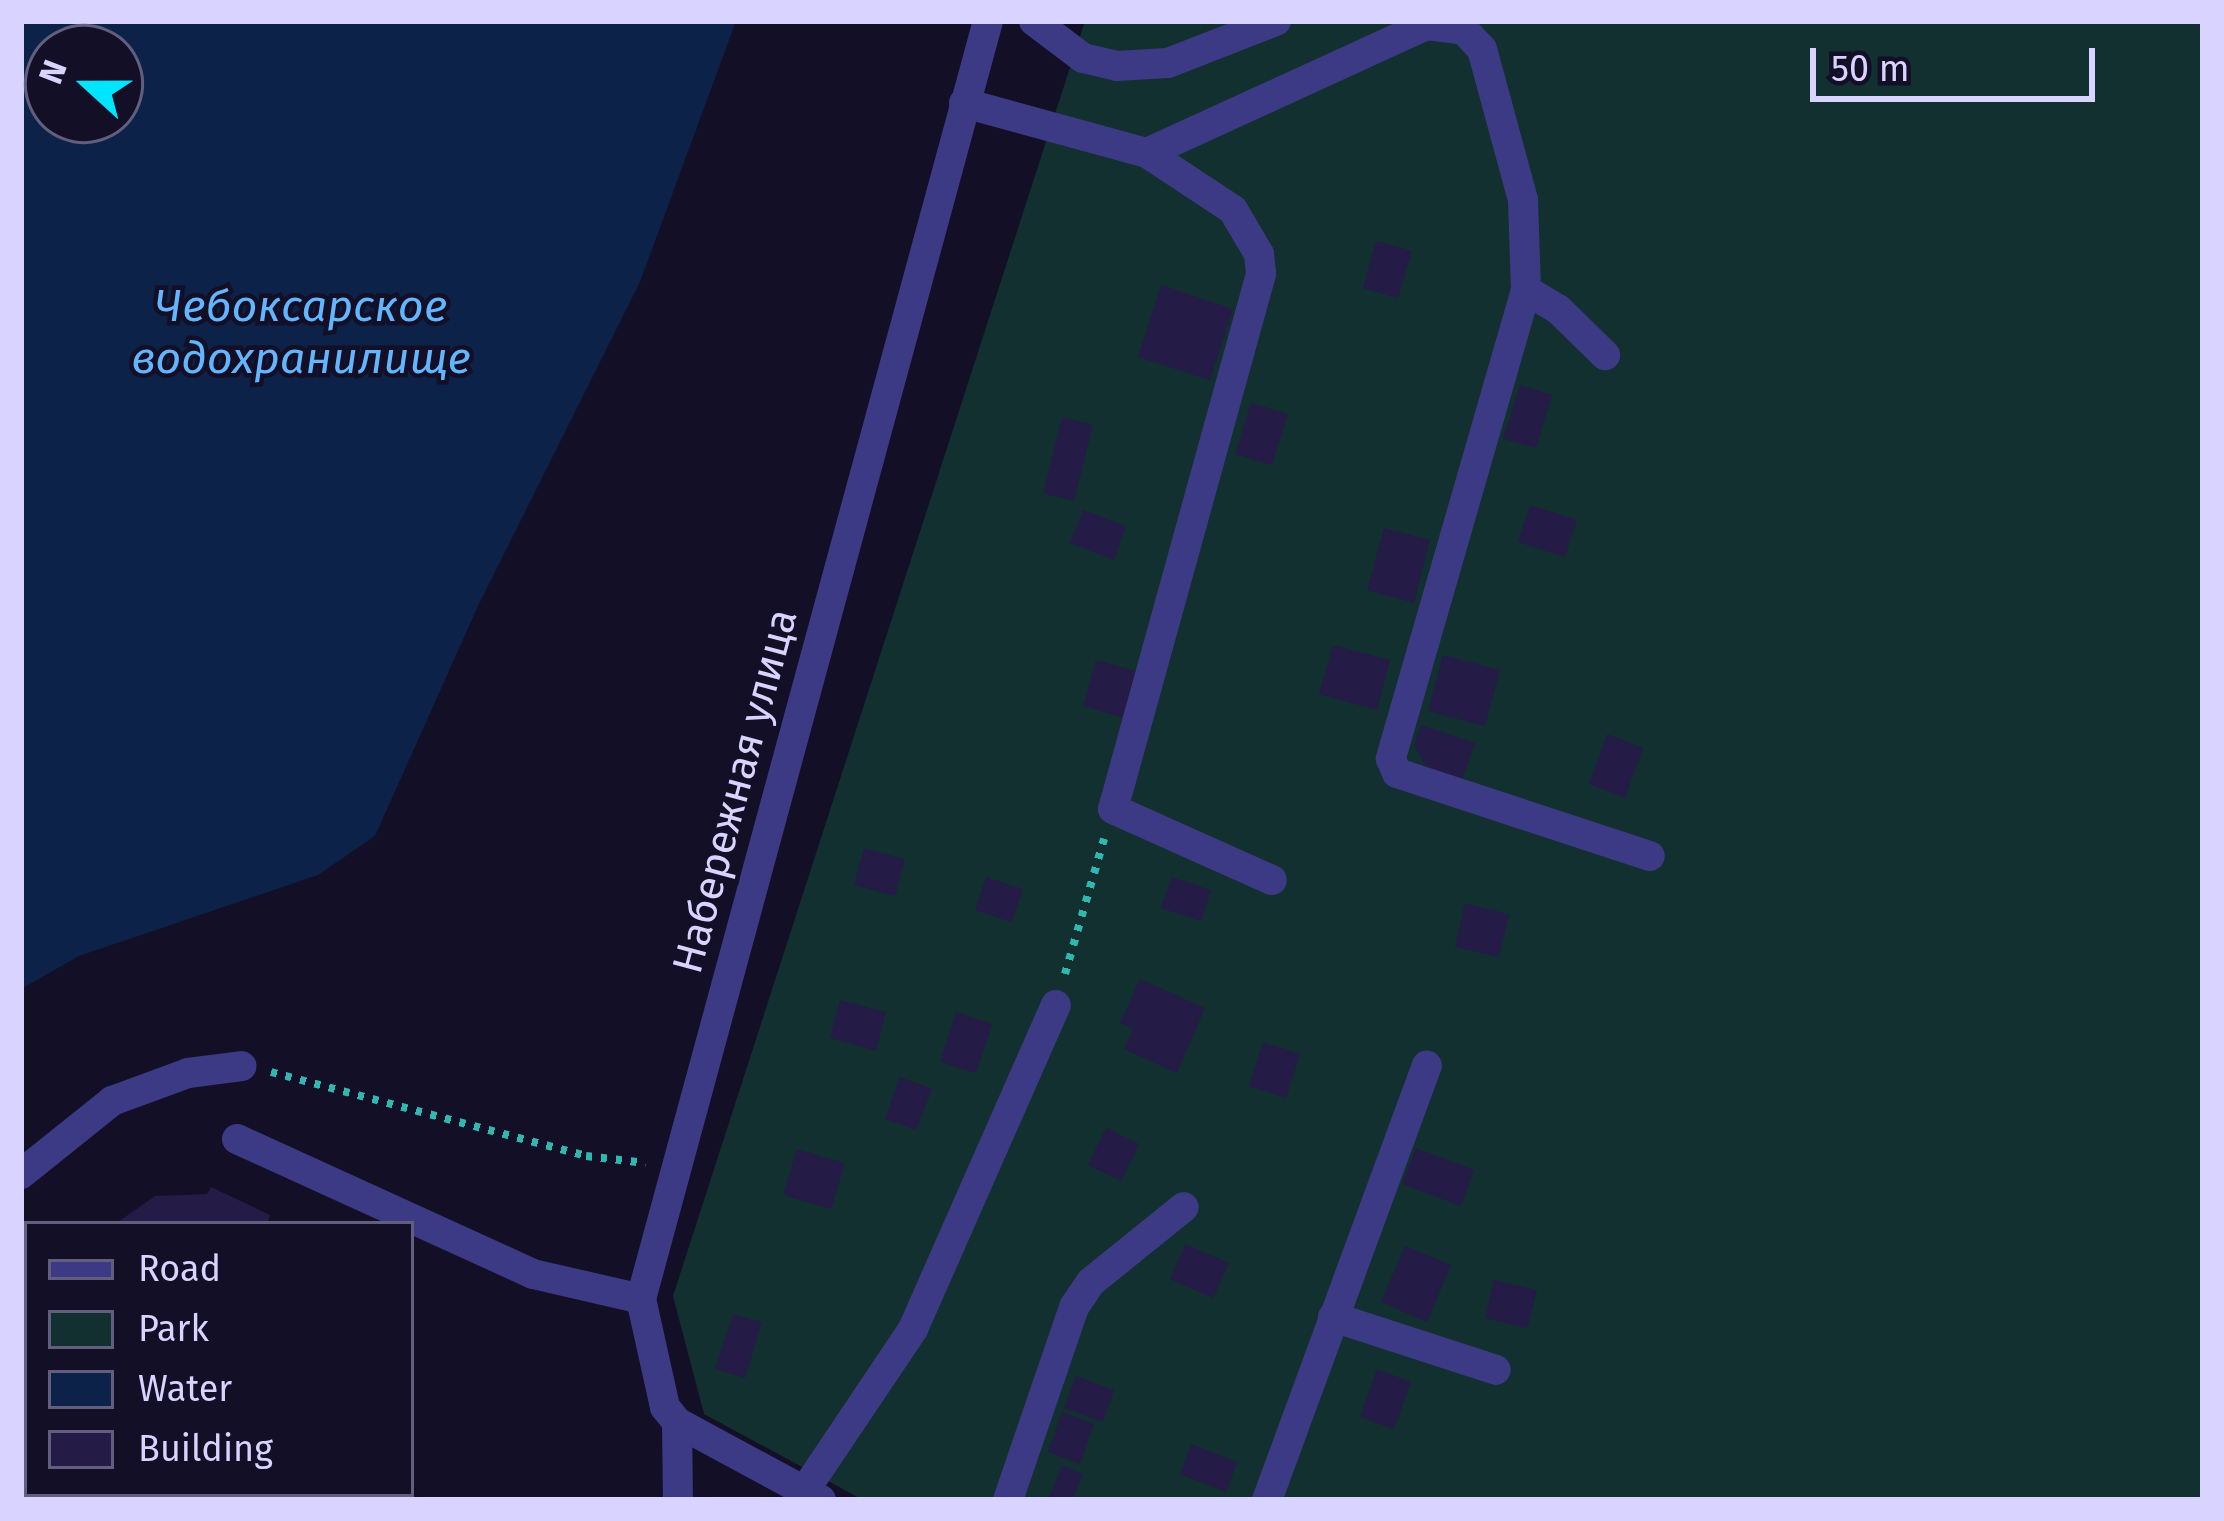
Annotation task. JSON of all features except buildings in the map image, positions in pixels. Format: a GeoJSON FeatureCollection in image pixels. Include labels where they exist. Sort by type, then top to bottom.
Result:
{"type":"FeatureCollection","features":[{"type":"Feature","properties":{"kind":"street","name":"Набережная улица"},"geometry":{"type":"LineString","coordinates":[[677,1422],[665,1407],[641,1299],[988,21]]}},
{"type":"Feature","properties":{"kind":"street"},"geometry":{"type":"LineString","coordinates":[[1034,21],[1083,58],[1117,66],[1168,63],[1276,21]]}},
{"type":"Feature","properties":{"kind":"street"},"geometry":{"type":"LineString","coordinates":[[1148,153],[1426,25],[1464,30],[1482,50],[1523,200],[1526,290],[1390,759],[1397,772],[1649,856]]}},
{"type":"Feature","properties":{"kind":"street"},"geometry":{"type":"LineString","coordinates":[[964,103],[1148,153],[1233,211],[1259,254],[1261,274],[1113,809],[1272,880]]}},
{"type":"Feature","properties":{"kind":"street"},"geometry":{"type":"LineString","coordinates":[[1526,290],[1558,308],[1605,356]]}},
{"type":"Feature","properties":{"kind":"street"},"geometry":{"type":"LineString","coordinates":[[678,1500],[677,1422],[813,1495],[913,1329],[1056,1005]]}},
{"type":"Feature","properties":{"kind":"street"},"geometry":{"type":"LineString","coordinates":[[1267,1500],[1426,1065]]}},
{"type":"Feature","properties":{"kind":"street"},"geometry":{"type":"LineString","coordinates":[[21,1174],[112,1101],[188,1072],[242,1066]]}},
{"type":"Feature","properties":{"kind":"street"},"geometry":{"type":"LineString","coordinates":[[237,1139],[533,1274],[641,1299]]}},
{"type":"Feature","properties":{"kind":"street"},"geometry":{"type":"LineString","coordinates":[[1009,1500],[1074,1307],[1091,1282],[1184,1207]]}},
{"type":"Feature","properties":{"kind":"street"},"geometry":{"type":"LineString","coordinates":[[1333,1317],[1496,1370]]}},
{"type":"Feature","properties":{"kind":"path"},"geometry":{"type":"LineString","coordinates":[[1056,1005],[1113,809]]}},
{"type":"Feature","properties":{"kind":"path"},"geometry":{"type":"LineString","coordinates":[[242,1066],[586,1156],[678,1166]]}},
{"type":"Feature","properties":{"kind":"green space"},"geometry":{"type":"Polygon","coordinates":[[[1085,21],[2203,21],[2203,1500],[863,1500],[704,1414],[673,1296],[1085,21]]]}},
{"type":"Feature","properties":{"kind":"water","name":"Чебоксарское водохранилище"},"geometry":{"type":"Polygon","coordinates":[[[21,21],[736,21],[640,282],[478,606],[375,836],[318,875],[79,956],[21,989],[21,21]]]}}]}
